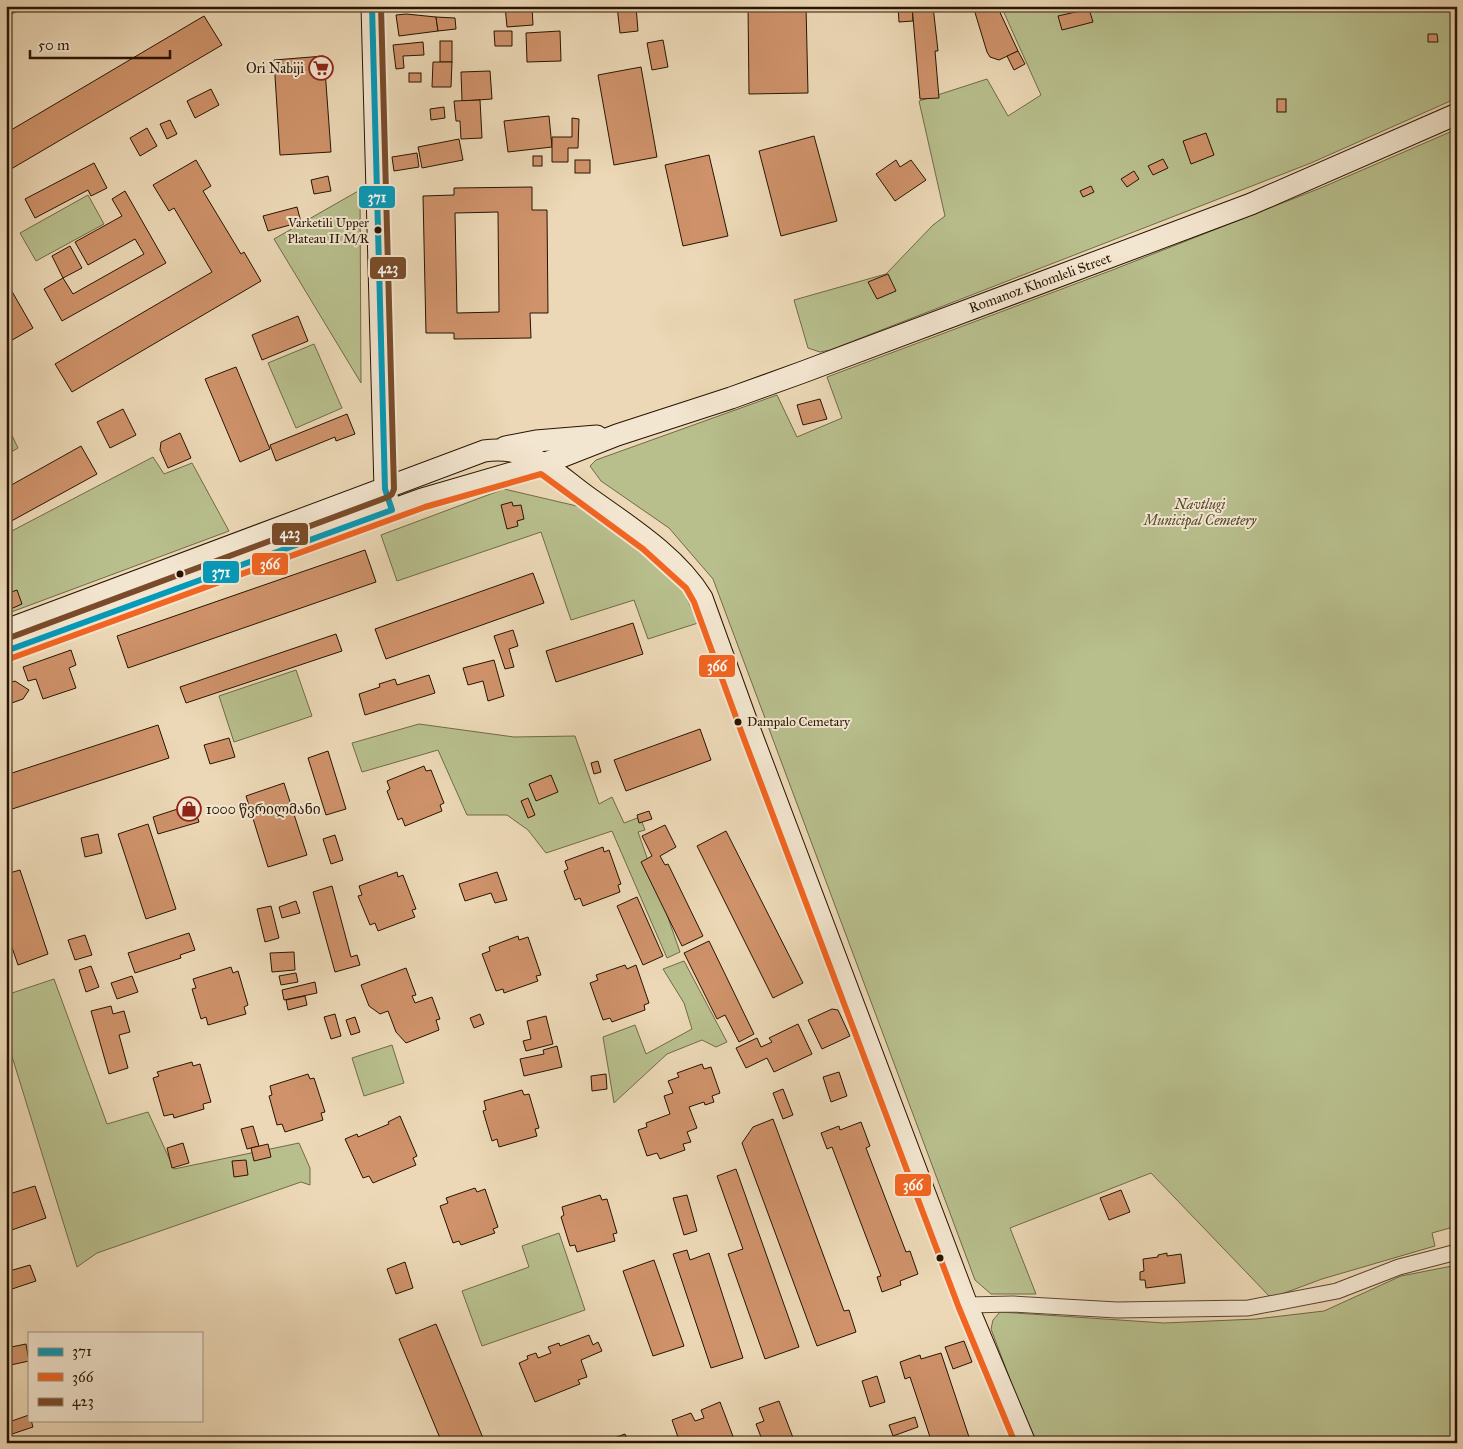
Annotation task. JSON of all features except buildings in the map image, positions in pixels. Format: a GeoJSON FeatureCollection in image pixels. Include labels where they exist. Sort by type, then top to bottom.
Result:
{"type":"FeatureCollection","features":[{"type":"Feature","properties":{"kind":"street"},"geometry":{"type":"LineString","coordinates":[[372,6],[385,489],[392,510]]}},
{"type":"Feature","properties":{"kind":"street","name":"Romanoz Khomleli Street"},"geometry":{"type":"LineString","coordinates":[[6,651],[422,499],[543,464],[617,435],[779,380],[1242,207],[1457,114]]}},
{"type":"Feature","properties":{"kind":"street","name":"Romanoz Khomleli Street"},"geometry":{"type":"LineString","coordinates":[[6,630],[484,452],[565,438],[617,435]]}},
{"type":"Feature","properties":{"kind":"street"},"geometry":{"type":"LineString","coordinates":[[543,464],[549,451],[565,438]]}},
{"type":"Feature","properties":{"kind":"street"},"geometry":{"type":"LineString","coordinates":[[498,449],[517,453],[543,464],[649,542],[693,582],[702,598],[752,737],[967,1305],[1025,1443]]}},
{"type":"Feature","properties":{"kind":"street"},"geometry":{"type":"LineString","coordinates":[[967,1305],[1013,1304],[1117,1310],[1248,1308],[1337,1291],[1400,1267],[1457,1252]]}},
{"type":"Feature","properties":{"kind":"green space"},"geometry":{"type":"Polygon","coordinates":[[[6,6],[28,6],[6,17],[6,6]]]}},
{"type":"Feature","properties":{"kind":"green space"},"geometry":{"type":"Polygon","coordinates":[[[1001,6],[1457,6],[1457,98],[1311,163],[830,350],[820,352],[808,348],[794,300],[886,274],[933,225],[945,216],[919,101],[987,79],[1008,116],[1041,95],[1001,6]]]}},
{"type":"Feature","properties":{"kind":"green space","name":"Navtlugi Municipal Cemetery"},"geometry":{"type":"Polygon","coordinates":[[[1457,129],[1457,1226],[1432,1233],[1435,1246],[1322,1279],[1271,1298],[1151,1173],[1010,1228],[1036,1294],[991,1294],[975,1280],[713,579],[669,528],[601,481],[590,466],[596,460],[777,395],[797,437],[842,418],[827,377],[1115,269],[1323,187],[1457,129]]]}},
{"type":"Feature","properties":{"kind":"green space"},"geometry":{"type":"Polygon","coordinates":[[[360,190],[361,383],[274,239],[360,190]]]}},
{"type":"Feature","properties":{"kind":"green space"},"geometry":{"type":"Polygon","coordinates":[[[88,195],[104,224],[36,261],[20,233],[88,195]]]}},
{"type":"Feature","properties":{"kind":"green space"},"geometry":{"type":"Polygon","coordinates":[[[314,344],[342,408],[296,428],[268,363],[314,344]]]}},
{"type":"Feature","properties":{"kind":"green space"},"geometry":{"type":"Polygon","coordinates":[[[6,423],[18,448],[6,455],[6,423]]]}},
{"type":"Feature","properties":{"kind":"green space"},"geometry":{"type":"Polygon","coordinates":[[[153,457],[164,474],[192,463],[229,531],[6,614],[6,534],[153,457]]]}},
{"type":"Feature","properties":{"kind":"green space"},"geometry":{"type":"Polygon","coordinates":[[[504,489],[594,510],[625,532],[683,590],[698,623],[648,639],[634,600],[571,620],[541,532],[397,581],[381,535],[504,489]]]}},
{"type":"Feature","properties":{"kind":"green space"},"geometry":{"type":"Polygon","coordinates":[[[296,670],[312,716],[234,742],[219,696],[296,670]]]}},
{"type":"Feature","properties":{"kind":"green space"},"geometry":{"type":"Polygon","coordinates":[[[419,724],[514,737],[575,736],[599,804],[612,797],[624,823],[640,817],[645,830],[638,832],[680,952],[667,958],[612,831],[546,853],[528,830],[507,815],[467,815],[438,750],[362,772],[352,743],[419,724]]]}},
{"type":"Feature","properties":{"kind":"green space"},"geometry":{"type":"Polygon","coordinates":[[[684,961],[727,1042],[716,1047],[702,1040],[667,1054],[614,1103],[603,1037],[635,1025],[646,1054],[692,1029],[684,1003],[663,969],[684,961]]]}},
{"type":"Feature","properties":{"kind":"green space"},"geometry":{"type":"Polygon","coordinates":[[[54,979],[107,1124],[148,1112],[174,1169],[299,1143],[310,1168],[310,1185],[301,1182],[97,1253],[77,1267],[6,1037],[6,995],[54,979]]]}},
{"type":"Feature","properties":{"kind":"green space"},"geometry":{"type":"Polygon","coordinates":[[[392,1045],[404,1083],[364,1096],[352,1058],[392,1045]]]}},
{"type":"Feature","properties":{"kind":"green space"},"geometry":{"type":"Polygon","coordinates":[[[559,1233],[585,1310],[482,1346],[462,1291],[529,1267],[522,1246],[559,1233]]]}},
{"type":"Feature","properties":{"kind":"green space"},"geometry":{"type":"Polygon","coordinates":[[[1457,1265],[1457,1443],[1034,1443],[991,1329],[993,1320],[1000,1312],[1164,1323],[1256,1319],[1324,1311],[1401,1276],[1457,1265]]]}},
{"type":"Feature","properties":{"kind":"transit line","name":"371"},"geometry":{"type":"LineString","coordinates":[[6,651],[392,510],[385,489],[372,6]]}},
{"type":"Feature","properties":{"kind":"transit line","name":"423"},"geometry":{"type":"LineString","coordinates":[[9,638],[392,494],[394,489],[381,6]]}},
{"type":"Feature","properties":{"kind":"transit line","name":"366"},"geometry":{"type":"LineString","coordinates":[[9,659],[425,507],[541,474],[643,549],[686,588],[694,602],[959,1308],[1015,1443]]}},
{"type":"Feature","properties":{"kind":"place","name":"Ori Nabiji"},"geometry":{"type":"Point","coordinates":[321,68]}},
{"type":"Feature","properties":{"kind":"place","name":"Varketili Upper Plateau II M/R"},"geometry":{"type":"Point","coordinates":[378,230]}},
{"type":"Feature","properties":{"kind":"place","name":"Dampalo Cemetary"},"geometry":{"type":"Point","coordinates":[738,722]}},
{"type":"Feature","properties":{"kind":"place","name":"1000 წვრილმანი"},"geometry":{"type":"Point","coordinates":[189,809]}}]}
